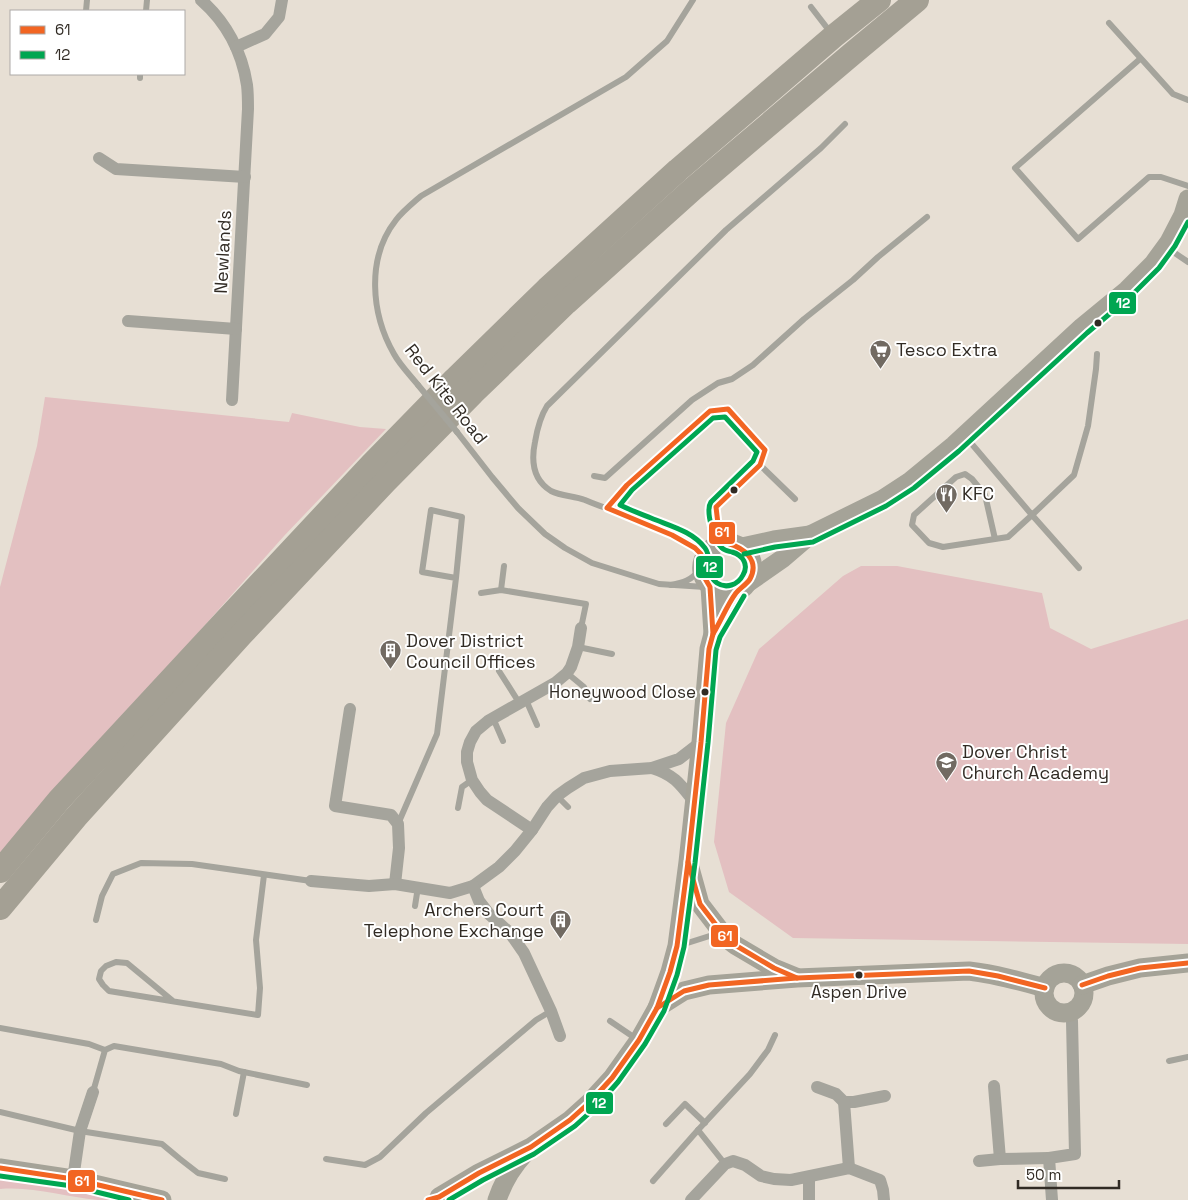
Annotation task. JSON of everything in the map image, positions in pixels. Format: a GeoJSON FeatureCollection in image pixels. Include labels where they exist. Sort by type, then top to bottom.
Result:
{"type":"FeatureCollection","features":[{"type":"Feature","properties":{"kind":"highway"},"geometry":{"type":"LineString","coordinates":[[0,871],[79,778],[365,472],[455,379],[546,289],[656,190],[834,36],[879,0]]}},
{"type":"Feature","properties":{"kind":"highway"},"geometry":{"type":"LineString","coordinates":[[0,908],[76,817],[242,634],[386,481],[473,393],[566,304],[694,188],[917,0]]}},
{"type":"Feature","properties":{"kind":"street","name":"Newlands"},"geometry":{"type":"LineString","coordinates":[[201,0],[222,22],[236,47],[243,65],[247,86],[248,109],[245,177],[232,400]]}},
{"type":"Feature","properties":{"kind":"street"},"geometry":{"type":"LineString","coordinates":[[236,47],[265,34],[279,16],[282,0]]}},
{"type":"Feature","properties":{"kind":"street"},"geometry":{"type":"LineString","coordinates":[[99,158],[116,169],[245,177]]}},
{"type":"Feature","properties":{"kind":"street"},"geometry":{"type":"LineString","coordinates":[[810,536],[734,545],[719,543],[703,559],[702,574],[710,587],[716,591],[730,594],[743,587],[810,536],[882,499],[909,482],[964,435],[1082,327],[1127,290],[1153,264],[1169,242],[1183,215],[1188,199]]}},
{"type":"Feature","properties":{"kind":"street"},"geometry":{"type":"LineString","coordinates":[[128,321],[236,329]]}},
{"type":"Feature","properties":{"kind":"street"},"geometry":{"type":"LineString","coordinates":[[713,634],[752,575],[752,561],[749,554],[734,545]]}},
{"type":"Feature","properties":{"kind":"street"},"geometry":{"type":"LineString","coordinates":[[434,1199],[479,1173],[531,1147],[570,1120],[612,1078],[639,1040],[657,1008],[677,946],[688,862],[709,650],[713,634],[710,587]]}},
{"type":"Feature","properties":{"kind":"street"},"geometry":{"type":"LineString","coordinates":[[532,830],[487,800],[472,780],[467,762],[467,752],[476,731],[493,718],[555,683],[567,673],[578,647],[581,628]]}},
{"type":"Feature","properties":{"kind":"street"},"geometry":{"type":"LineString","coordinates":[[350,709],[335,806],[391,815],[398,824],[399,848],[396,884]]}},
{"type":"Feature","properties":{"kind":"street"},"geometry":{"type":"LineString","coordinates":[[311,881],[369,886],[396,884],[450,893],[473,886],[499,867],[515,851],[532,830],[543,812],[557,796],[568,788],[584,778],[610,770],[652,768],[679,759],[701,742]]}},
{"type":"Feature","properties":{"kind":"street"},"geometry":{"type":"LineString","coordinates":[[652,768],[666,773],[677,781],[695,803]]}},
{"type":"Feature","properties":{"kind":"street"},"geometry":{"type":"LineString","coordinates":[[688,862],[700,904],[722,932],[735,945],[774,968],[797,978]]}},
{"type":"Feature","properties":{"kind":"street"},"geometry":{"type":"LineString","coordinates":[[473,886],[479,901],[488,914],[510,933],[524,953],[551,1011],[560,1036]]}},
{"type":"Feature","properties":{"kind":"street"},"geometry":{"type":"LineString","coordinates":[[1082,985],[1140,968],[1188,963]]}},
{"type":"Feature","properties":{"kind":"street"},"geometry":{"type":"LineString","coordinates":[[657,1008],[684,991],[709,985],[797,978],[969,971],[1018,980],[1045,988]]}},
{"type":"Feature","properties":{"kind":"street"},"geometry":{"type":"LineString","coordinates":[[1059,974],[1073,976],[1082,985],[1084,990],[1083,999],[1076,1009],[1064,1014],[1048,1006],[1045,1001],[1045,988],[1048,982],[1059,974]]}},
{"type":"Feature","properties":{"kind":"street"},"geometry":{"type":"LineString","coordinates":[[979,1161],[1049,1158],[1075,1154],[1072,1021],[1070,1012]]}},
{"type":"Feature","properties":{"kind":"street"},"geometry":{"type":"LineString","coordinates":[[994,1086],[1000,1159]]}},
{"type":"Feature","properties":{"kind":"street"},"geometry":{"type":"LineString","coordinates":[[817,1088],[836,1094],[844,1102],[849,1168]]}},
{"type":"Feature","properties":{"kind":"street"},"geometry":{"type":"LineString","coordinates":[[73,1179],[80,1131],[94,1092]]}},
{"type":"Feature","properties":{"kind":"street"},"geometry":{"type":"LineString","coordinates":[[844,1102],[885,1096]]}},
{"type":"Feature","properties":{"kind":"street"},"geometry":{"type":"LineString","coordinates":[[497,1200],[503,1184],[516,1163],[531,1147]]}},
{"type":"Feature","properties":{"kind":"street"},"geometry":{"type":"LineString","coordinates":[[1049,1158],[1052,1200]]}},
{"type":"Feature","properties":{"kind":"street"},"geometry":{"type":"LineString","coordinates":[[691,1200],[725,1164],[733,1161],[745,1165],[762,1176],[774,1179],[791,1180],[849,1168],[880,1180],[884,1200]]}},
{"type":"Feature","properties":{"kind":"street"},"geometry":{"type":"LineString","coordinates":[[0,1168],[73,1179],[162,1200]]}},
{"type":"Feature","properties":{"kind":"street"},"geometry":{"type":"LineString","coordinates":[[809,1177],[809,1200]]}},
{"type":"Feature","properties":{"kind":"street"},"geometry":{"type":"LineString","coordinates":[[434,1199],[452,1197],[463,1200]]}},
{"type":"Feature","properties":{"kind":"lane","name":"Red Kite Road"},"geometry":{"type":"LineString","coordinates":[[693,0],[667,40],[626,77],[421,196],[396,219],[383,241],[375,268],[376,298],[382,328],[394,355],[518,508],[545,534],[592,563],[659,584],[710,587]]}},
{"type":"Feature","properties":{"kind":"lane"},"geometry":{"type":"LineString","coordinates":[[810,7],[834,36]]}},
{"type":"Feature","properties":{"kind":"lane"},"geometry":{"type":"LineString","coordinates":[[1108,24],[1173,94],[1188,100]]}},
{"type":"Feature","properties":{"kind":"lane"},"geometry":{"type":"LineString","coordinates":[[1140,59],[1015,168],[1078,239],[1149,177],[1161,178],[1188,186]]}},
{"type":"Feature","properties":{"kind":"lane"},"geometry":{"type":"LineString","coordinates":[[671,585],[690,580],[697,574],[702,566],[701,554],[693,546],[673,534],[584,499],[551,490],[541,481],[534,470],[532,455],[537,427],[547,406],[583,370],[726,230],[814,154],[844,124]]}},
{"type":"Feature","properties":{"kind":"lane"},"geometry":{"type":"LineString","coordinates":[[594,476],[605,478],[692,400],[718,383],[732,379],[753,365],[804,319],[927,217]]}},
{"type":"Feature","properties":{"kind":"lane"},"geometry":{"type":"LineString","coordinates":[[1166,246],[1188,262]]}},
{"type":"Feature","properties":{"kind":"lane"},"geometry":{"type":"LineString","coordinates":[[995,539],[985,495],[972,479],[965,474],[956,477],[914,515],[912,525],[929,543],[943,547],[995,539],[1008,537],[1032,516],[1074,476],[1088,426],[1097,354]]}},
{"type":"Feature","properties":{"kind":"lane"},"geometry":{"type":"LineString","coordinates":[[607,508],[627,484],[710,411],[728,410],[765,450],[760,465],[716,507],[718,524],[734,545]]}},
{"type":"Feature","properties":{"kind":"lane"},"geometry":{"type":"LineString","coordinates":[[964,435],[1078,568]]}},
{"type":"Feature","properties":{"kind":"lane"},"geometry":{"type":"LineString","coordinates":[[760,465],[795,499]]}},
{"type":"Feature","properties":{"kind":"lane"},"geometry":{"type":"LineString","coordinates":[[398,824],[437,734],[456,578],[462,516],[431,510],[422,572],[456,578]]}},
{"type":"Feature","properties":{"kind":"lane"},"geometry":{"type":"LineString","coordinates":[[501,590],[504,566]]}},
{"type":"Feature","properties":{"kind":"lane"},"geometry":{"type":"LineString","coordinates":[[481,593],[501,590],[586,604],[581,628]]}},
{"type":"Feature","properties":{"kind":"lane"},"geometry":{"type":"LineString","coordinates":[[578,647],[612,654]]}},
{"type":"Feature","properties":{"kind":"lane"},"geometry":{"type":"LineString","coordinates":[[499,671],[523,702],[537,725]]}},
{"type":"Feature","properties":{"kind":"lane"},"geometry":{"type":"LineString","coordinates":[[567,673],[584,687],[590,699]]}},
{"type":"Feature","properties":{"kind":"lane"},"geometry":{"type":"LineString","coordinates":[[493,718],[503,741]]}},
{"type":"Feature","properties":{"kind":"lane"},"geometry":{"type":"LineString","coordinates":[[458,808],[462,787],[472,780]]}},
{"type":"Feature","properties":{"kind":"lane"},"geometry":{"type":"LineString","coordinates":[[557,796],[568,807]]}},
{"type":"Feature","properties":{"kind":"lane"},"geometry":{"type":"LineString","coordinates":[[96,920],[102,896],[113,874],[142,863],[192,864],[311,881]]}},
{"type":"Feature","properties":{"kind":"lane"},"geometry":{"type":"LineString","coordinates":[[173,1001],[127,963],[116,962],[106,966],[101,971],[99,979],[109,991],[258,1015],[260,988],[256,940],[264,875]]}},
{"type":"Feature","properties":{"kind":"lane"},"geometry":{"type":"LineString","coordinates":[[415,906],[418,887]]}},
{"type":"Feature","properties":{"kind":"lane"},"geometry":{"type":"LineString","coordinates":[[677,946],[722,932]]}},
{"type":"Feature","properties":{"kind":"lane"},"geometry":{"type":"LineString","coordinates":[[326,1159],[365,1165],[380,1157],[450,1092],[536,1020],[551,1011]]}},
{"type":"Feature","properties":{"kind":"lane"},"geometry":{"type":"LineString","coordinates":[[610,1021],[639,1040]]}},
{"type":"Feature","properties":{"kind":"lane"},"geometry":{"type":"LineString","coordinates":[[0,1028],[89,1044],[105,1050],[114,1046],[121,1046],[221,1064],[244,1072],[307,1085]]}},
{"type":"Feature","properties":{"kind":"lane"},"geometry":{"type":"LineString","coordinates":[[653,1181],[750,1074],[768,1050],[775,1034]]}},
{"type":"Feature","properties":{"kind":"lane"},"geometry":{"type":"LineString","coordinates":[[94,1092],[105,1050]]}},
{"type":"Feature","properties":{"kind":"lane"},"geometry":{"type":"LineString","coordinates":[[1169,1061],[1188,1057]]}},
{"type":"Feature","properties":{"kind":"lane"},"geometry":{"type":"LineString","coordinates":[[236,1114],[244,1072]]}},
{"type":"Feature","properties":{"kind":"lane"},"geometry":{"type":"LineString","coordinates":[[666,1124],[685,1104],[705,1123]]}},
{"type":"Feature","properties":{"kind":"lane"},"geometry":{"type":"LineString","coordinates":[[0,1112],[80,1131],[162,1144],[198,1173],[225,1179]]}},
{"type":"Feature","properties":{"kind":"lane"},"geometry":{"type":"LineString","coordinates":[[698,1130],[725,1164]]}},
{"type":"Feature","properties":{"kind":"shaded area"},"geometry":{"type":"Polygon","coordinates":[[[45,397],[289,422],[292,413],[360,427],[386,429],[284,536],[0,856],[0,587],[37,446],[45,397]]]}},
{"type":"Feature","properties":{"kind":"shaded area","name":"Dover Christ Church Academy"},"geometry":{"type":"Polygon","coordinates":[[[861,566],[897,566],[1042,593],[1050,628],[1091,649],[1188,619],[1188,944],[793,938],[729,892],[714,842],[726,723],[759,649],[843,576],[861,566]]]}},
{"type":"Feature","properties":{"kind":"shaded area"},"geometry":{"type":"Polygon","coordinates":[[[0,1176],[53,1183],[134,1200],[98,1200],[37,1190],[0,1189],[0,1176]]]}},
{"type":"Feature","properties":{"kind":"transit line","name":"12"},"geometry":{"type":"LineString","coordinates":[[744,554],[775,547],[813,542],[886,506],[914,488],[959,451],[1087,333],[1132,295],[1159,268],[1175,246],[1188,222]]}},
{"type":"Feature","properties":{"kind":"transit line","name":"61"},"geometry":{"type":"LineString","coordinates":[[728,409],[765,450],[760,465],[716,507],[718,524],[727,543],[739,548],[749,556],[752,561],[753,572],[747,583],[733,598],[713,634],[710,587],[703,575],[701,554],[695,548],[672,535],[607,508],[627,485],[710,411],[728,409]]}},
{"type":"Feature","properties":{"kind":"transit line","name":"12"},"geometry":{"type":"LineString","coordinates":[[725,417],[757,452],[753,461],[709,506],[711,526],[719,544],[724,550],[739,555],[745,564],[745,571],[741,578],[735,584],[728,586],[720,585],[713,580],[707,552],[694,537],[620,505],[632,490],[713,418],[725,417]]}},
{"type":"Feature","properties":{"kind":"transit line","name":"12"},"geometry":{"type":"LineString","coordinates":[[449,1200],[534,1154],[575,1126],[596,1107],[618,1082],[645,1044],[664,1011],[677,975],[684,947],[708,743],[716,650],[720,637],[744,596]]}},
{"type":"Feature","properties":{"kind":"transit line","name":"61"},"geometry":{"type":"LineString","coordinates":[[428,1200],[439,1197],[479,1173],[531,1147],[570,1120],[612,1078],[639,1040],[657,1008],[677,946],[701,742],[709,649],[713,634]]}},
{"type":"Feature","properties":{"kind":"transit line","name":"61"},"geometry":{"type":"LineString","coordinates":[[688,862],[700,904],[726,938],[774,968],[797,978]]}},
{"type":"Feature","properties":{"kind":"transit line","name":"61"},"geometry":{"type":"LineString","coordinates":[[1082,985],[1140,968],[1188,963]]}},
{"type":"Feature","properties":{"kind":"transit line","name":"61"},"geometry":{"type":"LineString","coordinates":[[657,1008],[684,991],[709,985],[797,978],[969,971],[1045,988]]}},
{"type":"Feature","properties":{"kind":"transit line","name":"61"},"geometry":{"type":"LineString","coordinates":[[0,1168],[73,1179],[162,1200]]}},
{"type":"Feature","properties":{"kind":"transit line","name":"12"},"geometry":{"type":"LineString","coordinates":[[0,1176],[72,1186],[129,1200]]}},
{"type":"Feature","properties":{"kind":"place","name":"Tesco Extra"},"geometry":{"type":"Point","coordinates":[880,369]}},
{"type":"Feature","properties":{"kind":"place","name":"KFC"},"geometry":{"type":"Point","coordinates":[946,513]}},
{"type":"Feature","properties":{"kind":"place","name":"Dover District Council Offices"},"geometry":{"type":"Point","coordinates":[390,670]}},
{"type":"Feature","properties":{"kind":"place","name":"Honeywood Close"},"geometry":{"type":"Point","coordinates":[705,692]}},
{"type":"Feature","properties":{"kind":"place","name":"Dover Christ Church Academy"},"geometry":{"type":"Point","coordinates":[946,781]}},
{"type":"Feature","properties":{"kind":"place","name":"Archers Court Telephone Exchange"},"geometry":{"type":"Point","coordinates":[560,939]}},
{"type":"Feature","properties":{"kind":"place","name":"Aspen Drive"},"geometry":{"type":"Point","coordinates":[859,975]}}]}
